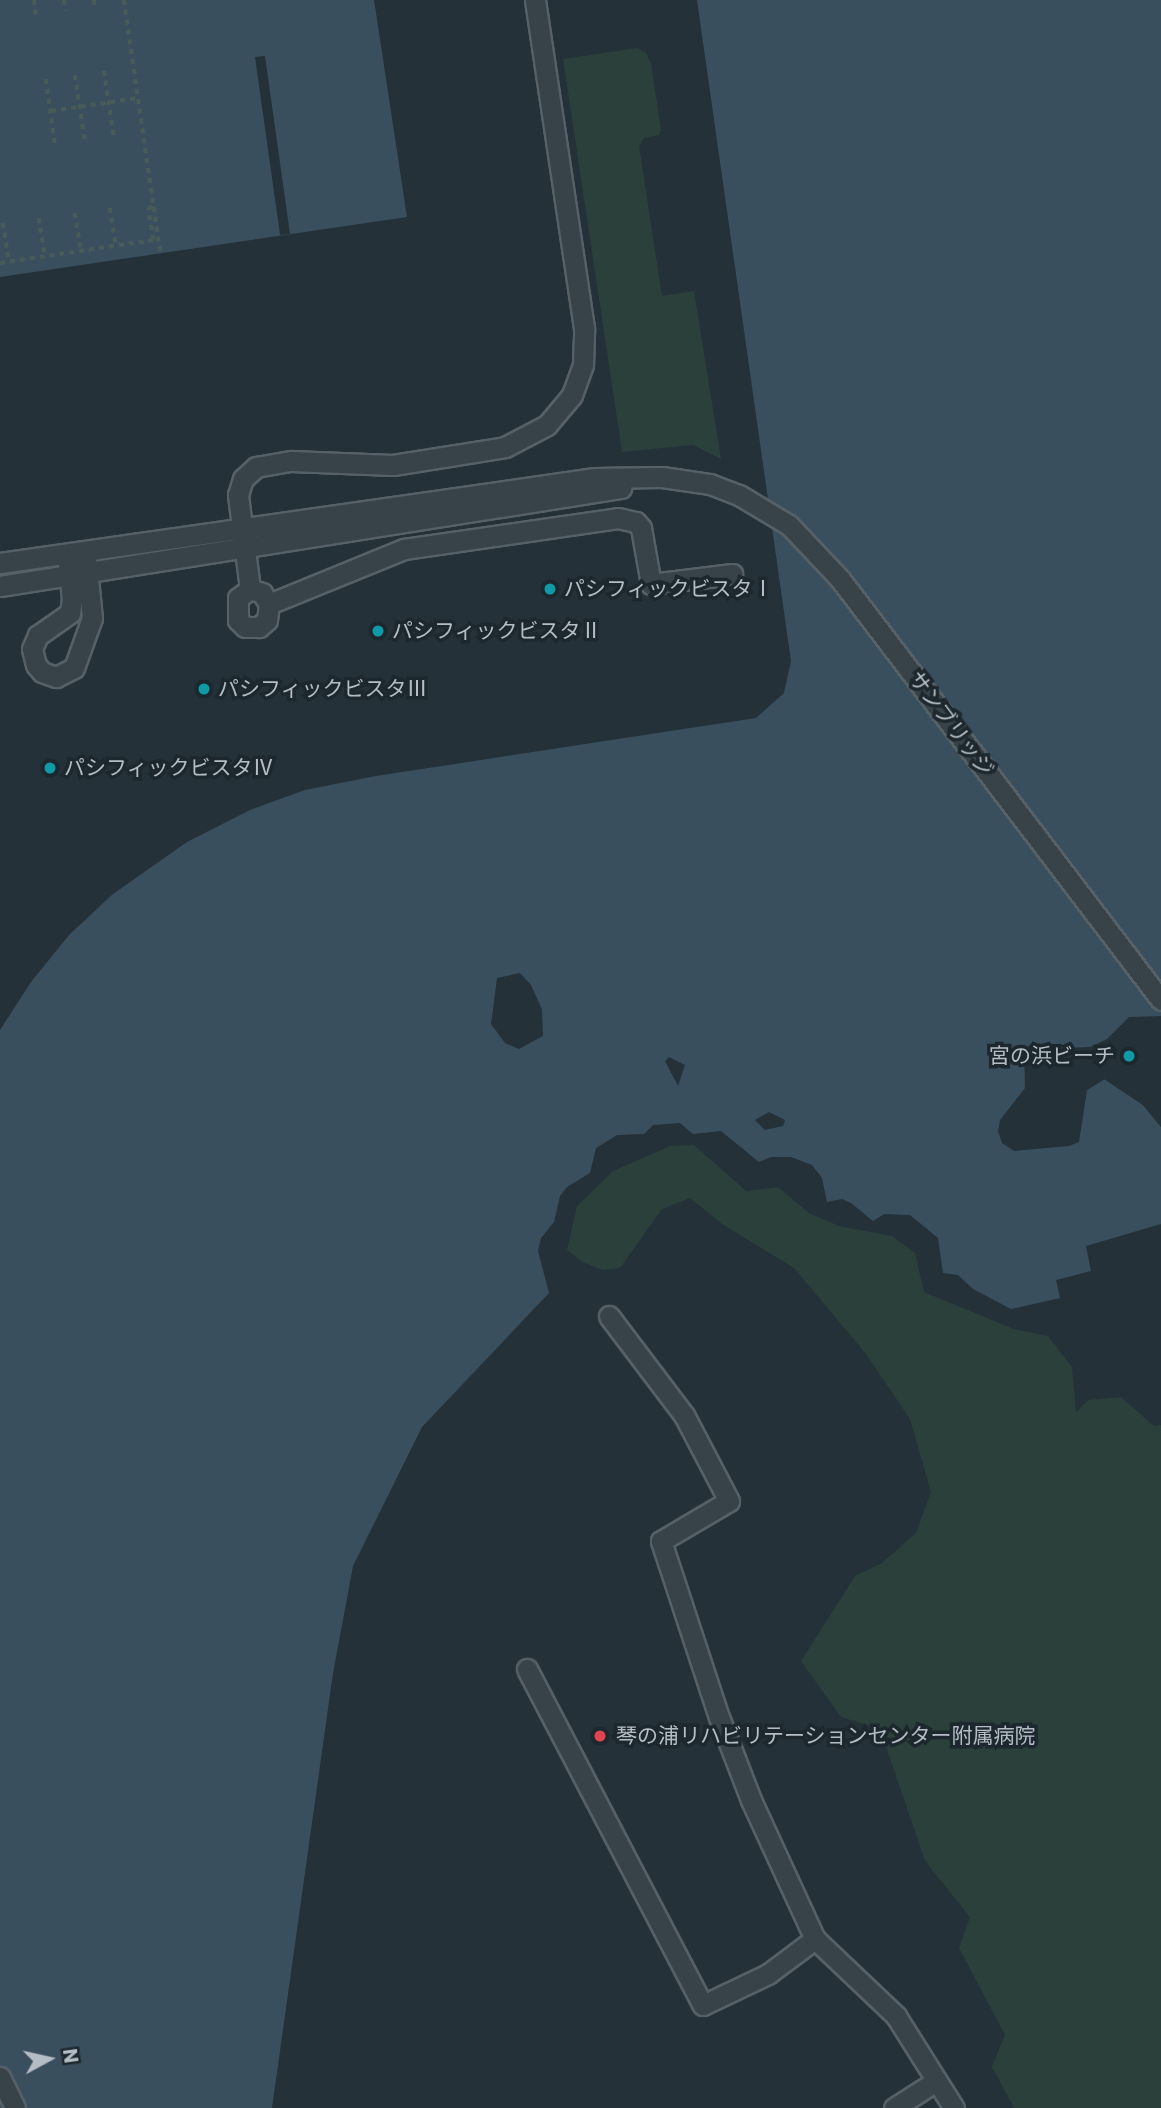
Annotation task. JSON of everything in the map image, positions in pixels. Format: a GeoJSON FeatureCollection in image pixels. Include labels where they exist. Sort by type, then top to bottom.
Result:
{"type":"FeatureCollection","features":[{"type":"Feature","properties":{"kind":"street"},"geometry":{"type":"LineString","coordinates":[[250,590],[238,495],[243,479],[256,467],[291,461],[393,465],[505,447],[547,425],[572,395],[583,364],[584,328],[534,0]]}},
{"type":"Feature","properties":{"kind":"street","name":"サンブリッジ"},"geometry":{"type":"LineString","coordinates":[[244,538],[653,483],[710,484],[762,507],[789,525],[833,571],[1161,1000]]}},
{"type":"Feature","properties":{"kind":"street"},"geometry":{"type":"LineString","coordinates":[[269,604],[404,549],[618,519],[636,522],[641,528],[651,584],[732,574]]}},
{"type":"Feature","properties":{"kind":"street"},"geometry":{"type":"LineString","coordinates":[[0,563],[76,552],[244,538]]}},
{"type":"Feature","properties":{"kind":"street"},"geometry":{"type":"LineString","coordinates":[[0,586],[79,573],[244,538]]}},
{"type":"Feature","properties":{"kind":"street"},"geometry":{"type":"LineString","coordinates":[[76,552],[92,618],[78,660],[63,676],[48,676],[36,665],[32,649],[38,635],[70,613],[79,573]]}},
{"type":"Feature","properties":{"kind":"street"},"geometry":{"type":"LineString","coordinates":[[250,590],[262,593],[269,604],[269,615],[264,624],[250,628],[242,624],[236,615],[236,603],[241,595],[250,590]]}},
{"type":"Feature","properties":{"kind":"street"},"geometry":{"type":"LineString","coordinates":[[609,1317],[684,1415],[729,1501],[661,1541],[719,1717],[751,1800],[815,1939],[896,2016],[954,2108]]}},
{"type":"Feature","properties":{"kind":"street"},"geometry":{"type":"LineString","coordinates":[[527,1669],[703,2005],[768,1974],[815,1939]]}},
{"type":"Feature","properties":{"kind":"street"},"geometry":{"type":"LineString","coordinates":[[0,2077],[15,2108]]}},
{"type":"Feature","properties":{"kind":"street"},"geometry":{"type":"LineString","coordinates":[[894,2108],[936,2081]]}},
{"type":"Feature","properties":{"kind":"path"},"geometry":{"type":"LineString","coordinates":[[34,0],[36,15]]}},
{"type":"Feature","properties":{"kind":"path"},"geometry":{"type":"LineString","coordinates":[[64,0],[66,11]]}},
{"type":"Feature","properties":{"kind":"path"},"geometry":{"type":"LineString","coordinates":[[94,0],[95,7]]}},
{"type":"Feature","properties":{"kind":"path"},"geometry":{"type":"LineString","coordinates":[[124,0],[162,256]]}},
{"type":"Feature","properties":{"kind":"path"},"geometry":{"type":"LineString","coordinates":[[104,71],[114,136]]}},
{"type":"Feature","properties":{"kind":"path"},"geometry":{"type":"LineString","coordinates":[[75,75],[85,139]]}},
{"type":"Feature","properties":{"kind":"path"},"geometry":{"type":"LineString","coordinates":[[46,79],[55,144]]}},
{"type":"Feature","properties":{"kind":"path"},"geometry":{"type":"LineString","coordinates":[[51,111],[138,98]]}},
{"type":"Feature","properties":{"kind":"path"},"geometry":{"type":"LineString","coordinates":[[0,263],[153,240],[148,208],[154,207]]}},
{"type":"Feature","properties":{"kind":"path"},"geometry":{"type":"LineString","coordinates":[[110,208],[116,246]]}},
{"type":"Feature","properties":{"kind":"path"},"geometry":{"type":"LineString","coordinates":[[75,213],[81,251]]}},
{"type":"Feature","properties":{"kind":"path"},"geometry":{"type":"LineString","coordinates":[[39,218],[45,256]]}},
{"type":"Feature","properties":{"kind":"path"},"geometry":{"type":"LineString","coordinates":[[3,223],[9,262]]}},
{"type":"Feature","properties":{"kind":"green space"},"geometry":{"type":"Polygon","coordinates":[[[637,48],[646,53],[651,63],[661,130],[659,135],[644,138],[639,146],[662,296],[694,291],[721,459],[693,445],[622,452],[563,59],[637,48]]]}},
{"type":"Feature","properties":{"kind":"green space"},"geometry":{"type":"Polygon","coordinates":[[[694,1145],[746,1191],[778,1187],[809,1213],[839,1226],[892,1236],[915,1253],[924,1292],[1014,1329],[1048,1336],[1072,1367],[1076,1412],[1089,1400],[1121,1397],[1154,1426],[1161,1425],[1161,2108],[1014,2108],[992,2067],[1005,2035],[959,1948],[970,1917],[925,1861],[880,1729],[841,1717],[801,1661],[855,1576],[882,1563],[916,1533],[931,1492],[910,1419],[866,1354],[794,1268],[722,1224],[690,1198],[662,1209],[620,1268],[603,1270],[582,1262],[567,1250],[577,1206],[613,1171],[670,1146],[694,1145]]]}},
{"type":"Feature","properties":{"kind":"water"},"geometry":{"type":"Polygon","coordinates":[[[0,0],[374,0],[407,217],[0,277],[0,0]]]}},
{"type":"Feature","properties":{"kind":"water"},"geometry":{"type":"Polygon","coordinates":[[[697,0],[1161,0],[1161,1016],[1129,1017],[1107,1039],[1090,1047],[1024,1049],[1025,1088],[1000,1120],[998,1131],[1002,1143],[1014,1151],[1069,1146],[1079,1142],[1087,1090],[1105,1079],[1143,1105],[1161,1127],[1161,1224],[1086,1246],[1091,1271],[1056,1280],[1060,1298],[1011,1309],[973,1289],[958,1275],[943,1273],[938,1238],[910,1215],[884,1214],[873,1221],[842,1199],[827,1202],[822,1178],[812,1165],[791,1157],[771,1157],[759,1162],[721,1131],[693,1134],[680,1123],[653,1125],[644,1134],[617,1135],[596,1148],[590,1173],[567,1187],[560,1196],[554,1222],[541,1238],[538,1251],[549,1293],[422,1427],[353,1566],[333,1673],[272,2108],[0,2108],[0,1030],[31,982],[69,935],[113,894],[187,842],[250,810],[305,790],[376,776],[756,718],[784,693],[791,661],[697,0]],[[520,973],[497,978],[491,1024],[505,1043],[519,1049],[543,1036],[542,1009],[531,985],[520,973]],[[669,1057],[665,1061],[678,1086],[685,1065],[669,1057]],[[769,1112],[755,1120],[765,1130],[783,1126],[785,1120],[769,1112]]]}},
{"type":"Feature","properties":{"kind":"pier"},"geometry":{"type":"Polygon","coordinates":[[[265,56],[290,234],[280,235],[255,57],[265,56]]]}},
{"type":"Feature","properties":{"kind":"pier"},"geometry":{"type":"Polygon","coordinates":[[[1051,1047],[1083,1051],[1028,1052],[1029,1065],[1026,1065],[1024,1049],[1051,1047]]]}},
{"type":"Feature","properties":{"kind":"pier"},"geometry":{"type":"Polygon","coordinates":[[[1107,1076],[1146,1102],[1161,1120],[1161,1127],[1143,1105],[1101,1077],[1107,1076]]]}},
{"type":"Feature","properties":{"kind":"place","name":"パシフィックビスタⅠ"},"geometry":{"type":"Point","coordinates":[550,589]}},
{"type":"Feature","properties":{"kind":"place","name":"パシフィックビスタⅡ"},"geometry":{"type":"Point","coordinates":[378,631]}},
{"type":"Feature","properties":{"kind":"place","name":"パシフィックビスタⅢ"},"geometry":{"type":"Point","coordinates":[204,689]}},
{"type":"Feature","properties":{"kind":"place","name":"パシフィックビスタⅣ"},"geometry":{"type":"Point","coordinates":[50,768]}},
{"type":"Feature","properties":{"kind":"place","name":"宮の浜ビーチ"},"geometry":{"type":"Point","coordinates":[1129,1056]}},
{"type":"Feature","properties":{"kind":"place","name":"琴の浦リハビリテーションセンター附属病院"},"geometry":{"type":"Point","coordinates":[600,1736]}}]}
